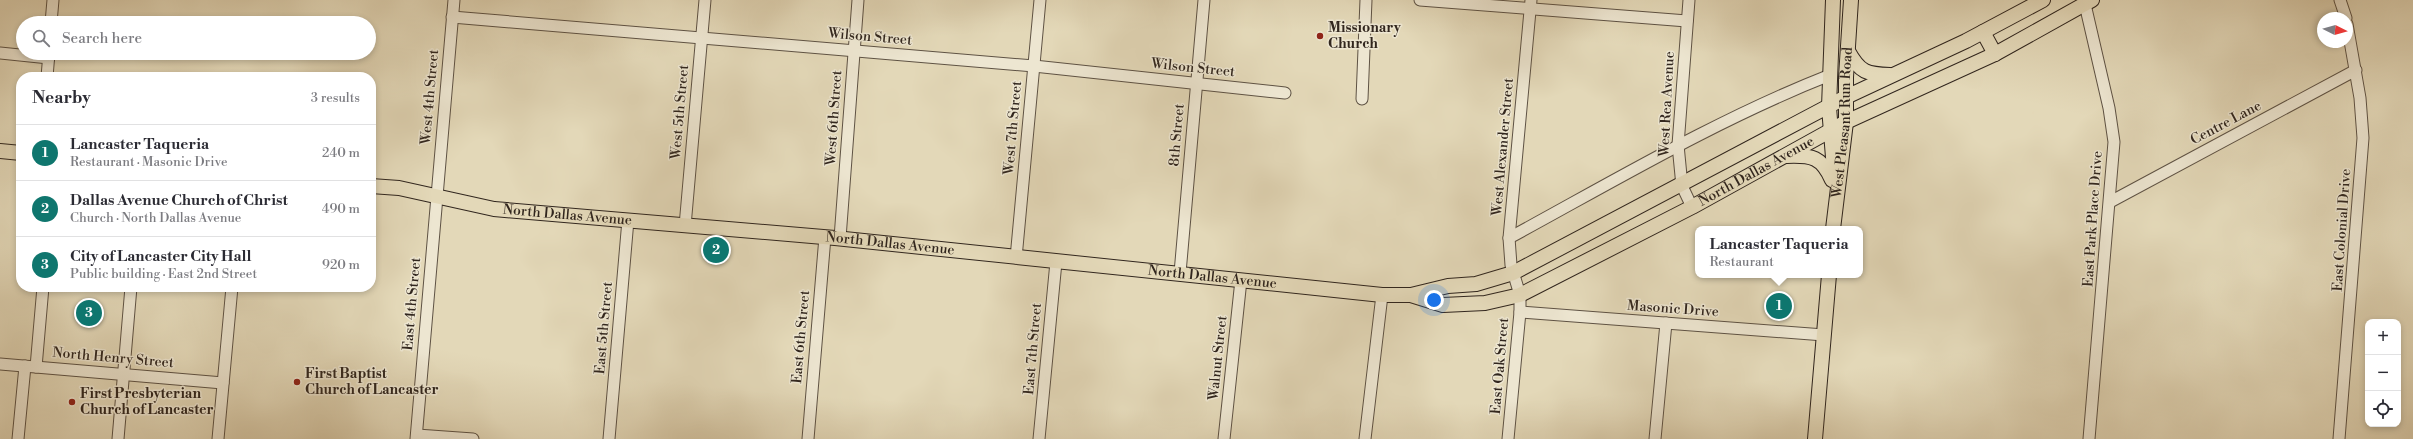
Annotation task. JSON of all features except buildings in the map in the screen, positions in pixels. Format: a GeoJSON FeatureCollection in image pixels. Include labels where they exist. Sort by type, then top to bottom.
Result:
{"type":"FeatureCollection","features":[{"type":"Feature","properties":{"kind":"main road","name":"West Pleasant Run Road"},"geometry":{"type":"LineString","coordinates":[[1833,0],[1829,107],[1836,194]]}},
{"type":"Feature","properties":{"kind":"main road","name":"West Pleasant Run Road"},"geometry":{"type":"LineString","coordinates":[[1836,194],[1846,122],[1851,0]]}},
{"type":"Feature","properties":{"kind":"main road","name":"North Dallas Avenue"},"geometry":{"type":"LineString","coordinates":[[376,186],[399,188],[494,209],[840,238],[1016,258],[1180,273],[1382,295],[1411,295],[1448,286],[1476,284],[1513,273],[1682,186],[1846,97],[1891,74],[1983,32],[2043,0]]}},
{"type":"Feature","properties":{"kind":"main road","name":"North Dallas Avenue"},"geometry":{"type":"LineString","coordinates":[[1411,295],[1443,305],[1485,303],[1520,295],[1692,207],[1846,122],[1995,54],[2088,1]]}},
{"type":"Feature","properties":{"kind":"main road"},"geometry":{"type":"LineString","coordinates":[[1983,32],[1995,54]]}},
{"type":"Feature","properties":{"kind":"main road"},"geometry":{"type":"LineString","coordinates":[[1848,51],[1854,63],[1860,69],[1868,73],[1891,74]]}},
{"type":"Feature","properties":{"kind":"main road"},"geometry":{"type":"LineString","coordinates":[[0,151],[16,153]]}},
{"type":"Feature","properties":{"kind":"main road"},"geometry":{"type":"LineString","coordinates":[[1786,156],[1813,157],[1824,164],[1834,184],[1836,194],[1833,226]]}},
{"type":"Feature","properties":{"kind":"main road"},"geometry":{"type":"LineString","coordinates":[[1816,439],[1829,278]]}},
{"type":"Feature","properties":{"kind":"street"},"geometry":{"type":"LineString","coordinates":[[52,16],[53,0]]}},
{"type":"Feature","properties":{"kind":"street","name":"West 4th Street"},"geometry":{"type":"LineString","coordinates":[[436,196],[454,0]]}},
{"type":"Feature","properties":{"kind":"street","name":"West 5th Street"},"geometry":{"type":"LineString","coordinates":[[685,226],[705,0]]}},
{"type":"Feature","properties":{"kind":"street","name":"West 6th Street"},"geometry":{"type":"LineString","coordinates":[[840,238],[858,0]]}},
{"type":"Feature","properties":{"kind":"street","name":"West 7th Street"},"geometry":{"type":"LineString","coordinates":[[1016,258],[1040,0]]}},
{"type":"Feature","properties":{"kind":"street","name":"8th Street"},"geometry":{"type":"LineString","coordinates":[[1180,273],[1204,0]]}},
{"type":"Feature","properties":{"kind":"street"},"geometry":{"type":"LineString","coordinates":[[1362,99],[1366,0]]}},
{"type":"Feature","properties":{"kind":"street"},"geometry":{"type":"LineString","coordinates":[[1420,0],[1530,5],[1687,21]]}},
{"type":"Feature","properties":{"kind":"street","name":"West Rea Avenue"},"geometry":{"type":"LineString","coordinates":[[1689,0],[1678,146],[1682,186],[1692,207]]}},
{"type":"Feature","properties":{"kind":"street"},"geometry":{"type":"LineString","coordinates":[[2340,0],[2344,12]]}},
{"type":"Feature","properties":{"kind":"street","name":"East Park Place Drive"},"geometry":{"type":"LineString","coordinates":[[2088,1],[2112,126],[2114,154],[2089,439]]}},
{"type":"Feature","properties":{"kind":"street","name":"West Alexander Street"},"geometry":{"type":"LineString","coordinates":[[1520,295],[1513,273],[1510,238],[1530,5]]}},
{"type":"Feature","properties":{"kind":"street","name":"Wilson Street"},"geometry":{"type":"LineString","coordinates":[[452,17],[702,40],[1034,66],[1284,93]]}},
{"type":"Feature","properties":{"kind":"street","name":"East Colonial Drive"},"geometry":{"type":"LineString","coordinates":[[2339,439],[2363,138],[2356,70],[2352,48]]}},
{"type":"Feature","properties":{"kind":"street"},"geometry":{"type":"LineString","coordinates":[[0,53],[16,54]]}},
{"type":"Feature","properties":{"kind":"street"},"geometry":{"type":"LineString","coordinates":[[47,72],[49,60]]}},
{"type":"Feature","properties":{"kind":"street","name":"Centre Lane"},"geometry":{"type":"LineString","coordinates":[[2110,202],[2356,70]]}},
{"type":"Feature","properties":{"kind":"street"},"geometry":{"type":"LineString","coordinates":[[1510,238],[1678,146],[1799,87],[1830,75]]}},
{"type":"Feature","properties":{"kind":"street","name":"East 4th Street"},"geometry":{"type":"LineString","coordinates":[[416,437],[436,196]]}},
{"type":"Feature","properties":{"kind":"street","name":"East 5th Street"},"geometry":{"type":"LineString","coordinates":[[609,439],[628,220]]}},
{"type":"Feature","properties":{"kind":"street","name":"East 6th Street"},"geometry":{"type":"LineString","coordinates":[[808,439],[825,237]]}},
{"type":"Feature","properties":{"kind":"street","name":"East 7th Street"},"geometry":{"type":"LineString","coordinates":[[1039,439],[1056,262]]}},
{"type":"Feature","properties":{"kind":"street","name":"Walnut Street"},"geometry":{"type":"LineString","coordinates":[[1224,439],[1241,280]]}},
{"type":"Feature","properties":{"kind":"street"},"geometry":{"type":"LineString","coordinates":[[18,439],[42,292]]}},
{"type":"Feature","properties":{"kind":"street"},"geometry":{"type":"LineString","coordinates":[[118,439],[131,292]]}},
{"type":"Feature","properties":{"kind":"street"},"geometry":{"type":"LineString","coordinates":[[218,439],[232,292]]}},
{"type":"Feature","properties":{"kind":"street"},"geometry":{"type":"LineString","coordinates":[[1365,439],[1382,295]]}},
{"type":"Feature","properties":{"kind":"street","name":"East Oak Street"},"geometry":{"type":"LineString","coordinates":[[1508,439],[1520,312],[1520,295]]}},
{"type":"Feature","properties":{"kind":"street","name":"Masonic Drive"},"geometry":{"type":"LineString","coordinates":[[1520,312],[1824,335]]}},
{"type":"Feature","properties":{"kind":"street"},"geometry":{"type":"LineString","coordinates":[[1655,439],[1666,323]]}},
{"type":"Feature","properties":{"kind":"street","name":"North Henry Street"},"geometry":{"type":"LineString","coordinates":[[0,364],[223,383]]}},
{"type":"Feature","properties":{"kind":"street"},"geometry":{"type":"LineString","coordinates":[[416,437],[473,439]]}},
{"type":"Feature","properties":{"kind":"place","name":"Missionary Church"},"geometry":{"type":"Point","coordinates":[1320,36]}},
{"type":"Feature","properties":{"kind":"place","name":"Dallas Avenue Church of Christ"},"geometry":{"type":"Point","coordinates":[716,250]}},
{"type":"Feature","properties":{"kind":"place","name":"Lancaster Taqueria"},"geometry":{"type":"Point","coordinates":[1779,306]}},
{"type":"Feature","properties":{"kind":"place","name":"City of Lancaster City Hall"},"geometry":{"type":"Point","coordinates":[89,313]}},
{"type":"Feature","properties":{"kind":"place","name":"First Baptist Church of Lancaster"},"geometry":{"type":"Point","coordinates":[297,382]}},
{"type":"Feature","properties":{"kind":"place","name":"First Presbyterian Church of Lancaster"},"geometry":{"type":"Point","coordinates":[72,402]}}]}
